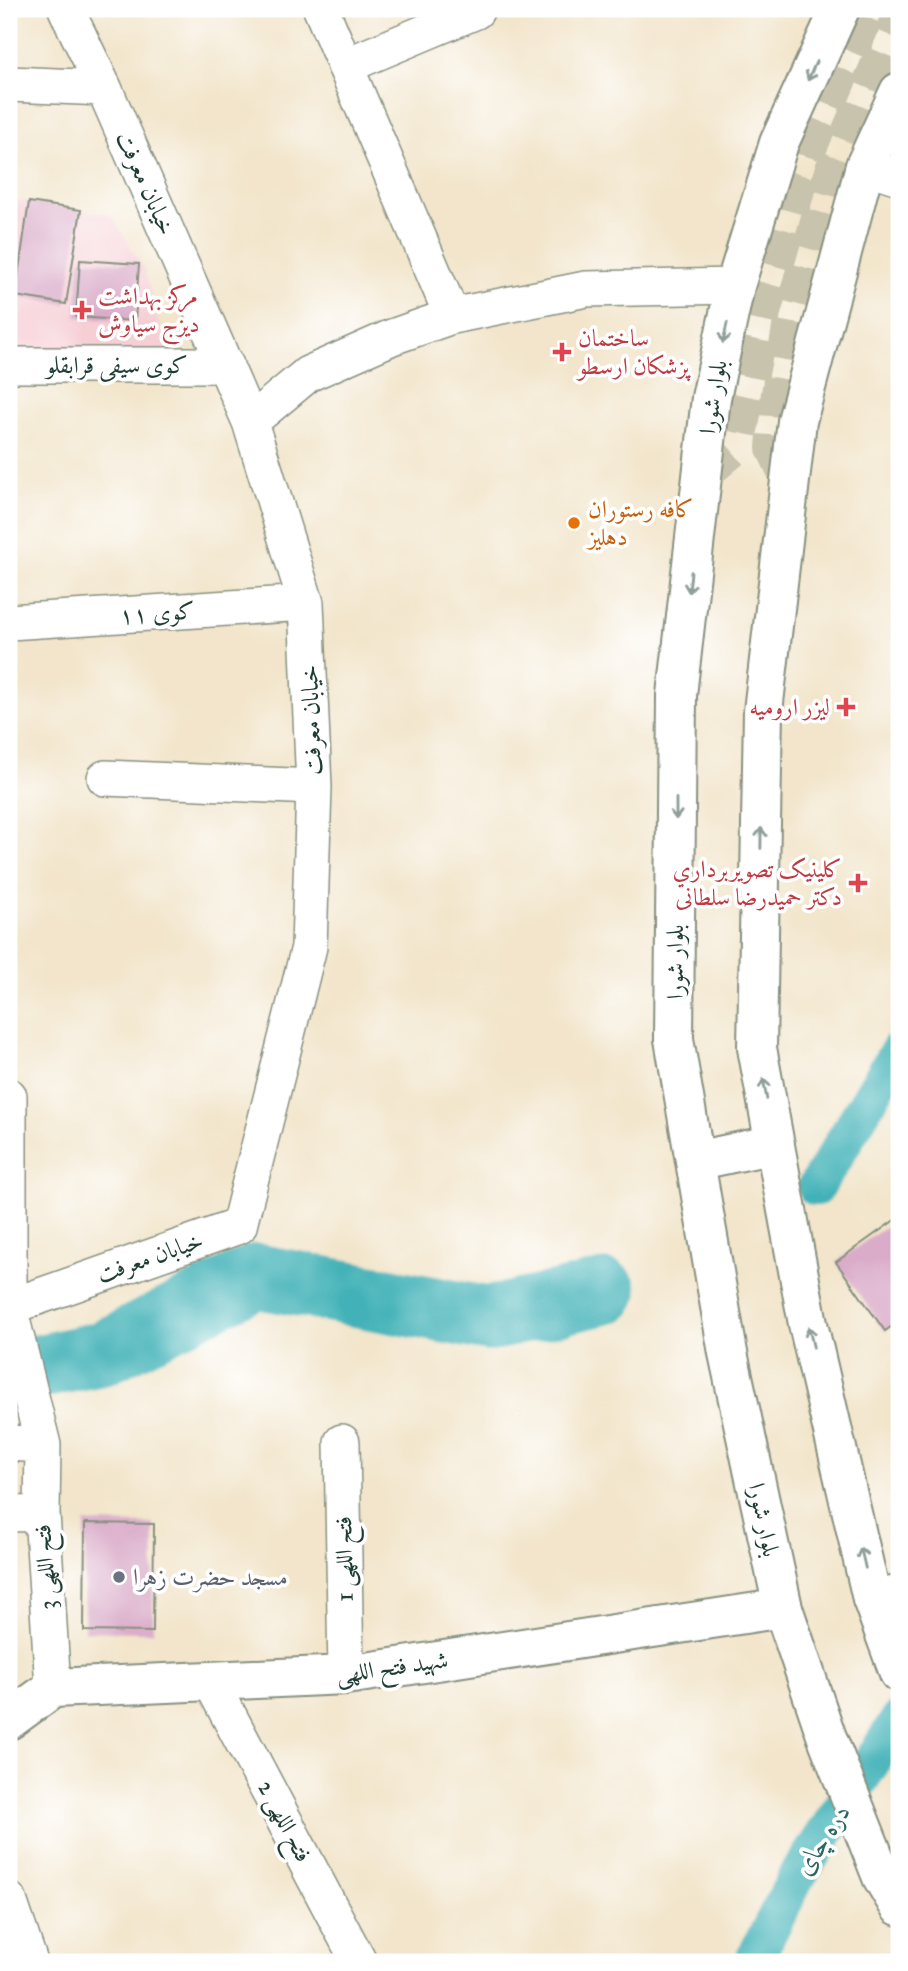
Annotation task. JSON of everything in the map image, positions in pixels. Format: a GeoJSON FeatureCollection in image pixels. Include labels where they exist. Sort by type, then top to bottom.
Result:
{"type":"FeatureCollection","features":[{"type":"Feature","properties":{"kind":"main road","name":"بلوار شورا"},"geometry":{"type":"LineString","coordinates":[[840,9],[779,143],[735,286],[711,398],[677,695],[674,1038],[728,1353],[783,1608],[826,1735],[891,1891]]}},
{"type":"Feature","properties":{"kind":"main road"},"geometry":{"type":"LineString","coordinates":[[895,1660],[886,1597],[807,1324],[757,1048],[763,711],[797,421],[882,171],[899,92]]}},
{"type":"Feature","properties":{"kind":"main road"},"geometry":{"type":"LineString","coordinates":[[695,1161],[775,1144]]}},
{"type":"Feature","properties":{"kind":"main road","name":"شهید فتح اللهی"},"geometry":{"type":"LineString","coordinates":[[53,1688],[346,1675],[783,1608]]}},
{"type":"Feature","properties":{"kind":"main road"},"geometry":{"type":"LineString","coordinates":[[9,1720],[53,1688]]}},
{"type":"Feature","properties":{"kind":"street","name":"خیابان معرفت"},"geometry":{"type":"LineString","coordinates":[[9,1307],[239,1226],[309,947],[313,787],[306,603],[250,422],[104,88],[66,9]]}},
{"type":"Feature","properties":{"kind":"street"},"geometry":{"type":"LineString","coordinates":[[321,9],[452,316]]}},
{"type":"Feature","properties":{"kind":"street"},"geometry":{"type":"LineString","coordinates":[[345,66],[476,11]]}},
{"type":"Feature","properties":{"kind":"street"},"geometry":{"type":"LineString","coordinates":[[9,84],[104,88]]}},
{"type":"Feature","properties":{"kind":"street"},"geometry":{"type":"LineString","coordinates":[[250,422],[308,374],[392,337],[452,316],[586,289],[735,286]]}},
{"type":"Feature","properties":{"kind":"street","name":"کوی سیفی قرابقلو"},"geometry":{"type":"LineString","coordinates":[[9,365],[226,365]]}},
{"type":"Feature","properties":{"kind":"street","name":"کوی ۱۱"},"geometry":{"type":"LineString","coordinates":[[9,622],[306,603]]}},
{"type":"Feature","properties":{"kind":"street"},"geometry":{"type":"LineString","coordinates":[[105,778],[313,787]]}},
{"type":"Feature","properties":{"kind":"street","name":"فتح اللهی 3"},"geometry":{"type":"LineString","coordinates":[[9,1096],[9,1307],[43,1445],[25,1513],[53,1688]]}},
{"type":"Feature","properties":{"kind":"street","name":"فتح اللهی 1"},"geometry":{"type":"LineString","coordinates":[[342,1442],[346,1675]]}},
{"type":"Feature","properties":{"kind":"street"},"geometry":{"type":"LineString","coordinates":[[9,1443],[43,1445]]}},
{"type":"Feature","properties":{"kind":"street"},"geometry":{"type":"LineString","coordinates":[[886,1597],[899,1573]]}},
{"type":"Feature","properties":{"kind":"street","name":"فتح اللهی 2"},"geometry":{"type":"LineString","coordinates":[[211,1681],[359,1962]]}},
{"type":"Feature","properties":{"kind":"street"},"geometry":{"type":"LineString","coordinates":[[9,1900],[30,1962]]}},
{"type":"Feature","properties":{"kind":"shaded area","name":"مرکز بهداشت دیزج سیاوش"},"geometry":{"type":"Polygon","coordinates":[[[9,199],[111,215],[144,268],[168,356],[9,352],[9,199]]]}},
{"type":"Feature","properties":{"kind":"building"},"geometry":{"type":"Polygon","coordinates":[[[29,202],[81,210],[66,304],[15,296],[29,202]]]}},
{"type":"Feature","properties":{"kind":"building"},"geometry":{"type":"Polygon","coordinates":[[[80,260],[139,264],[135,321],[76,317],[80,260]]]}},
{"type":"Feature","properties":{"kind":"building"},"geometry":{"type":"Polygon","coordinates":[[[899,1217],[899,1321],[885,1331],[836,1262],[899,1217]]]}},
{"type":"Feature","properties":{"kind":"building","name":"مسجد حضرت زهرا"},"geometry":{"type":"Polygon","coordinates":[[[85,1523],[154,1524],[153,1632],[84,1631],[85,1523]]]}},
{"type":"Feature","properties":{"kind":"waterway"},"geometry":{"type":"LineString","coordinates":[[816,1187],[899,1050]]}},
{"type":"Feature","properties":{"kind":"waterway"},"geometry":{"type":"LineString","coordinates":[[9,1373],[103,1353],[256,1276],[489,1319],[605,1292]]}},
{"type":"Feature","properties":{"kind":"waterway","name":"دره چای"},"geometry":{"type":"LineString","coordinates":[[753,1962],[796,1878],[899,1720]]}},
{"type":"Feature","properties":{"kind":"tunnel"},"geometry":{"type":"LineString","coordinates":[[702,474],[736,445],[762,312],[807,150],[868,9]]}},
{"type":"Feature","properties":{"kind":"tunnel"},"geometry":{"type":"LineString","coordinates":[[786,471],[775,448],[779,400],[794,310],[833,172],[899,20]]}},
{"type":"Feature","properties":{"kind":"place","name":"مرکز بهداشت دیزج سیاوش"},"geometry":{"type":"Point","coordinates":[82,310]}},
{"type":"Feature","properties":{"kind":"place","name":"ساختمان پزشکان ارسطو"},"geometry":{"type":"Point","coordinates":[562,352]}},
{"type":"Feature","properties":{"kind":"place","name":"کافه رستوران دهلیز"},"geometry":{"type":"Point","coordinates":[574,523]}},
{"type":"Feature","properties":{"kind":"place","name":"لیزر ارومیه"},"geometry":{"type":"Point","coordinates":[846,707]}},
{"type":"Feature","properties":{"kind":"place","name":"کلینیک تصويربرداري دکتر حمیدرضا سلطانی"},"geometry":{"type":"Point","coordinates":[858,883]}},
{"type":"Feature","properties":{"kind":"place","name":"مسجد حضرت زهرا"},"geometry":{"type":"Point","coordinates":[119,1577]}}]}
